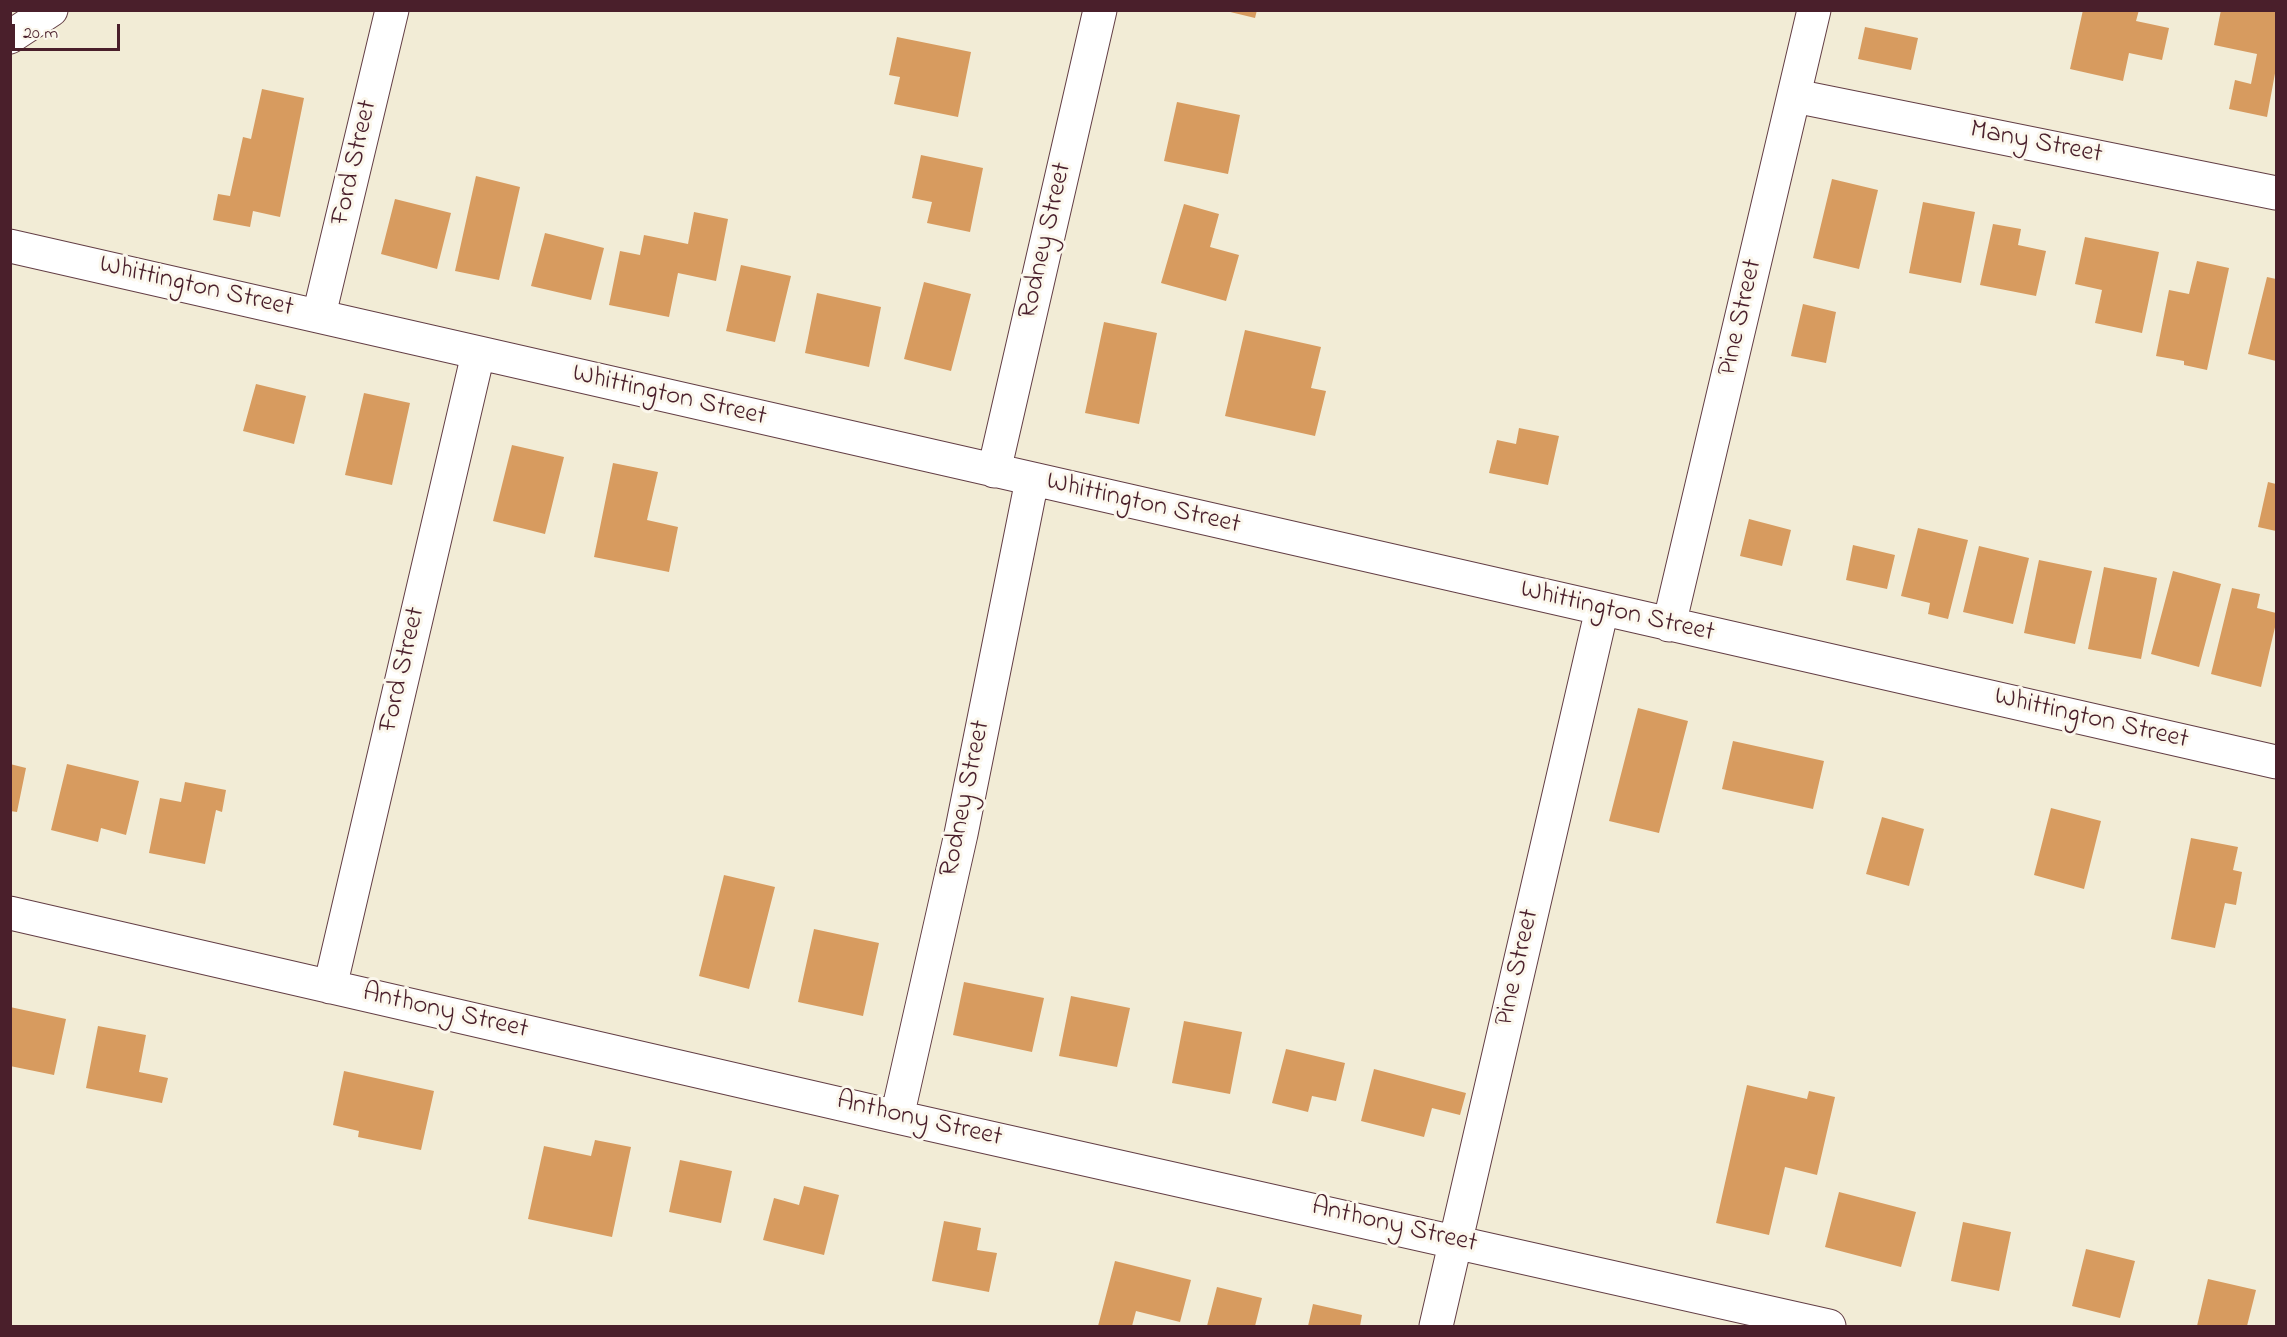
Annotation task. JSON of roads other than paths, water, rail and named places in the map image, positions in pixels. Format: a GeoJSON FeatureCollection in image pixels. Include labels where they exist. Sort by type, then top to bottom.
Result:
{"type":"FeatureCollection","features":[{"type":"Feature","properties":{"kind":"street"},"geometry":{"type":"LineString","coordinates":[[10,37],[51,10]]}},
{"type":"Feature","properties":{"kind":"street","name":"Ford Street"},"geometry":{"type":"LineString","coordinates":[[320,315],[392,10]]}},
{"type":"Feature","properties":{"kind":"street","name":"Rodney Street"},"geometry":{"type":"LineString","coordinates":[[994,471],[1101,10]]}},
{"type":"Feature","properties":{"kind":"street","name":"Pine Street"},"geometry":{"type":"LineString","coordinates":[[1669,625],[1814,10]]}},
{"type":"Feature","properties":{"kind":"street","name":"Many Street"},"geometry":{"type":"LineString","coordinates":[[1795,96],[2277,193]]}},
{"type":"Feature","properties":{"kind":"street","name":"Whittington Street"},"geometry":{"type":"LineString","coordinates":[[10,246],[2277,762]]}},
{"type":"Feature","properties":{"kind":"street","name":"Ford Street"},"geometry":{"type":"LineString","coordinates":[[330,987],[478,354]]}},
{"type":"Feature","properties":{"kind":"street","name":"Rodney Street"},"geometry":{"type":"LineString","coordinates":[[897,1117],[961,834],[1032,480]]}},
{"type":"Feature","properties":{"kind":"street","name":"Pine Street"},"geometry":{"type":"LineString","coordinates":[[1436,1326],[1602,609]]}},
{"type":"Feature","properties":{"kind":"street","name":"Anthony Street"},"geometry":{"type":"LineString","coordinates":[[10,913],[897,1117],[1829,1326]]}}]}
